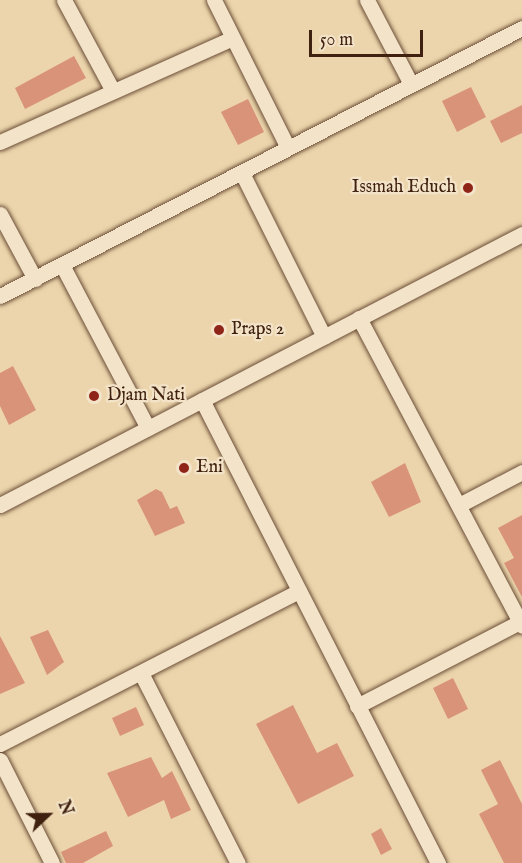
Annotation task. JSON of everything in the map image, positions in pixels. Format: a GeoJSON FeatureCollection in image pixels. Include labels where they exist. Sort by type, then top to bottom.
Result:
{"type":"FeatureCollection","features":[{"type":"Feature","properties":{"kind":"street"},"geometry":{"type":"LineString","coordinates":[[64,0],[112,89]]}},
{"type":"Feature","properties":{"kind":"street"},"geometry":{"type":"LineString","coordinates":[[214,0],[288,148]]}},
{"type":"Feature","properties":{"kind":"street"},"geometry":{"type":"LineString","coordinates":[[367,0],[411,84]]}},
{"type":"Feature","properties":{"kind":"street"},"geometry":{"type":"LineString","coordinates":[[0,296],[242,174],[522,28]]}},
{"type":"Feature","properties":{"kind":"street"},"geometry":{"type":"LineString","coordinates":[[0,142],[112,89],[232,38]]}},
{"type":"Feature","properties":{"kind":"street"},"geometry":{"type":"LineString","coordinates":[[242,174],[324,337]]}},
{"type":"Feature","properties":{"kind":"street"},"geometry":{"type":"LineString","coordinates":[[0,214],[35,279]]}},
{"type":"Feature","properties":{"kind":"street"},"geometry":{"type":"LineString","coordinates":[[0,505],[522,234]]}},
{"type":"Feature","properties":{"kind":"street"},"geometry":{"type":"LineString","coordinates":[[62,265],[148,428]]}},
{"type":"Feature","properties":{"kind":"street"},"geometry":{"type":"LineString","coordinates":[[357,706],[521,623],[359,318]]}},
{"type":"Feature","properties":{"kind":"street"},"geometry":{"type":"LineString","coordinates":[[202,400],[438,863]]}},
{"type":"Feature","properties":{"kind":"street"},"geometry":{"type":"LineString","coordinates":[[459,505],[522,472]]}},
{"type":"Feature","properties":{"kind":"street"},"geometry":{"type":"LineString","coordinates":[[0,744],[299,591]]}},
{"type":"Feature","properties":{"kind":"street"},"geometry":{"type":"LineString","coordinates":[[141,673],[238,863]]}},
{"type":"Feature","properties":{"kind":"street"},"geometry":{"type":"LineString","coordinates":[[0,760],[52,863]]}},
{"type":"Feature","properties":{"kind":"building"},"geometry":{"type":"Polygon","coordinates":[[[74,56],[86,78],[25,109],[15,88],[74,56]]]}},
{"type":"Feature","properties":{"kind":"building"},"geometry":{"type":"Polygon","coordinates":[[[471,87],[486,117],[457,132],[442,101],[471,87]]]}},
{"type":"Feature","properties":{"kind":"building"},"geometry":{"type":"Polygon","coordinates":[[[248,99],[264,132],[238,145],[221,112],[248,99]]]}},
{"type":"Feature","properties":{"kind":"building"},"geometry":{"type":"Polygon","coordinates":[[[522,105],[522,133],[501,143],[490,121],[522,105]]]}},
{"type":"Feature","properties":{"kind":"building"},"geometry":{"type":"Polygon","coordinates":[[[13,366],[36,410],[9,425],[0,406],[0,373],[13,366]]]}},
{"type":"Feature","properties":{"kind":"building"},"geometry":{"type":"Polygon","coordinates":[[[405,463],[421,502],[389,517],[371,482],[405,463]]]}},
{"type":"Feature","properties":{"kind":"building"},"geometry":{"type":"Polygon","coordinates":[[[156,489],[162,492],[170,509],[177,506],[185,523],[155,536],[137,500],[156,489]]]}},
{"type":"Feature","properties":{"kind":"building"},"geometry":{"type":"Polygon","coordinates":[[[522,515],[522,597],[504,563],[514,558],[498,528],[522,515]]]}},
{"type":"Feature","properties":{"kind":"building"},"geometry":{"type":"Polygon","coordinates":[[[48,630],[64,662],[47,675],[30,637],[48,630]]]}},
{"type":"Feature","properties":{"kind":"building"},"geometry":{"type":"Polygon","coordinates":[[[0,636],[25,683],[0,694],[0,636]]]}},
{"type":"Feature","properties":{"kind":"building"},"geometry":{"type":"Polygon","coordinates":[[[453,678],[468,709],[448,719],[433,688],[453,678]]]}},
{"type":"Feature","properties":{"kind":"building"},"geometry":{"type":"Polygon","coordinates":[[[293,705],[317,753],[337,743],[354,776],[298,804],[256,724],[293,705]]]}},
{"type":"Feature","properties":{"kind":"building"},"geometry":{"type":"Polygon","coordinates":[[[136,707],[144,725],[120,736],[112,718],[136,707]]]}},
{"type":"Feature","properties":{"kind":"building"},"geometry":{"type":"Polygon","coordinates":[[[151,757],[162,778],[172,771],[191,810],[171,819],[164,800],[128,817],[107,773],[151,757]]]}},
{"type":"Feature","properties":{"kind":"building"},"geometry":{"type":"Polygon","coordinates":[[[500,760],[522,804],[522,863],[504,863],[479,814],[498,804],[481,770],[500,760]]]}},
{"type":"Feature","properties":{"kind":"building"},"geometry":{"type":"Polygon","coordinates":[[[381,828],[392,849],[381,855],[371,834],[381,828]]]}},
{"type":"Feature","properties":{"kind":"building"},"geometry":{"type":"Polygon","coordinates":[[[106,831],[113,846],[83,863],[66,863],[61,852],[106,831]]]}},
{"type":"Feature","properties":{"kind":"place","name":"Issmah Educh"},"geometry":{"type":"Point","coordinates":[468,188]}},
{"type":"Feature","properties":{"kind":"place","name":"Praps 2"},"geometry":{"type":"Point","coordinates":[219,330]}},
{"type":"Feature","properties":{"kind":"place","name":"Djam Nati"},"geometry":{"type":"Point","coordinates":[94,396]}},
{"type":"Feature","properties":{"kind":"place","name":"Eni"},"geometry":{"type":"Point","coordinates":[184,468]}}]}
